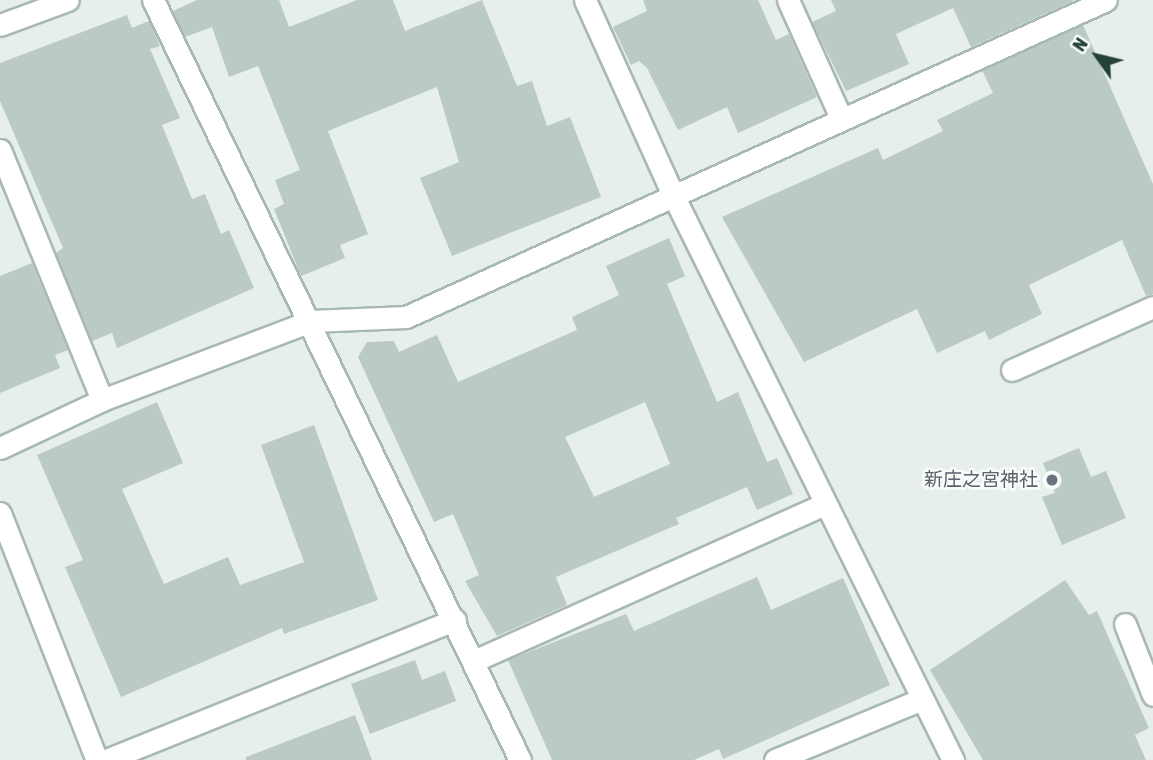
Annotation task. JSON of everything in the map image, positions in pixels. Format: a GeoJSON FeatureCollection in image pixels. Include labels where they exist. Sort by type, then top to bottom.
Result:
{"type":"FeatureCollection","features":[{"type":"Feature","properties":{"kind":"street"},"geometry":{"type":"LineString","coordinates":[[0,25],[68,0]]}},
{"type":"Feature","properties":{"kind":"street"},"geometry":{"type":"LineString","coordinates":[[153,0],[476,660],[520,760]]}},
{"type":"Feature","properties":{"kind":"street"},"geometry":{"type":"LineString","coordinates":[[584,0],[673,195],[953,760]]}},
{"type":"Feature","properties":{"kind":"street"},"geometry":{"type":"LineString","coordinates":[[788,0],[841,118]]}},
{"type":"Feature","properties":{"kind":"street"},"geometry":{"type":"LineString","coordinates":[[0,448],[102,400],[311,321],[406,317],[1106,0]]}},
{"type":"Feature","properties":{"kind":"street"},"geometry":{"type":"LineString","coordinates":[[0,150],[102,400]]}},
{"type":"Feature","properties":{"kind":"street"},"geometry":{"type":"LineString","coordinates":[[1012,370],[1153,307]]}},
{"type":"Feature","properties":{"kind":"street"},"geometry":{"type":"LineString","coordinates":[[476,660],[824,504]]}},
{"type":"Feature","properties":{"kind":"street"},"geometry":{"type":"LineString","coordinates":[[0,513],[97,760]]}},
{"type":"Feature","properties":{"kind":"street"},"geometry":{"type":"LineString","coordinates":[[106,760],[455,620]]}},
{"type":"Feature","properties":{"kind":"street"},"geometry":{"type":"LineString","coordinates":[[1125,624],[1153,695]]}},
{"type":"Feature","properties":{"kind":"street"},"geometry":{"type":"LineString","coordinates":[[775,760],[922,699]]}},
{"type":"Feature","properties":{"kind":"building"},"geometry":{"type":"Polygon","coordinates":[[[197,0],[279,0],[289,27],[357,0],[393,0],[405,31],[482,0],[517,86],[532,81],[547,126],[570,117],[601,197],[452,256],[420,178],[459,162],[437,87],[328,131],[368,234],[340,245],[345,258],[301,276],[274,209],[284,204],[275,180],[300,170],[258,66],[229,77],[212,27],[185,37],[173,11],[197,0]]]}},
{"type":"Feature","properties":{"kind":"building"},"geometry":{"type":"Polygon","coordinates":[[[643,0],[758,0],[776,40],[789,34],[817,97],[738,133],[727,107],[678,130],[647,68],[639,61],[631,65],[613,27],[647,11],[643,0]]]}},
{"type":"Feature","properties":{"kind":"building"},"geometry":{"type":"Polygon","coordinates":[[[831,0],[1073,1],[971,47],[953,8],[896,34],[909,64],[846,91],[812,22],[836,11],[831,0]]]}},
{"type":"Feature","properties":{"kind":"building"},"geometry":{"type":"Polygon","coordinates":[[[127,15],[132,28],[149,21],[160,46],[150,49],[180,118],[162,125],[192,199],[205,194],[221,234],[229,230],[254,288],[117,348],[112,333],[92,341],[56,253],[63,248],[0,101],[0,63],[127,15]]]}},
{"type":"Feature","properties":{"kind":"building"},"geometry":{"type":"Polygon","coordinates":[[[1083,25],[1153,184],[1153,294],[1146,296],[1122,240],[1029,285],[1042,314],[989,340],[985,331],[937,353],[917,309],[804,362],[722,217],[878,148],[883,160],[943,131],[937,120],[993,93],[982,70],[1083,25]]]}},
{"type":"Feature","properties":{"kind":"building"},"geometry":{"type":"Polygon","coordinates":[[[669,238],[685,276],[667,284],[717,402],[738,392],[767,462],[777,458],[793,494],[757,510],[747,487],[676,518],[679,524],[556,577],[567,605],[497,636],[465,581],[479,575],[453,514],[434,522],[358,357],[367,342],[394,341],[399,352],[437,335],[458,382],[577,330],[572,317],[619,295],[606,266],[669,238]],[[645,402],[565,437],[594,497],[670,464],[645,402]]]}},
{"type":"Feature","properties":{"kind":"building"},"geometry":{"type":"Polygon","coordinates":[[[32,263],[68,350],[55,355],[60,368],[0,393],[0,276],[32,263]]]}},
{"type":"Feature","properties":{"kind":"building"},"geometry":{"type":"Polygon","coordinates":[[[157,402],[183,463],[122,489],[164,584],[228,557],[240,585],[304,562],[261,445],[314,425],[378,600],[284,634],[282,628],[121,697],[65,567],[83,560],[37,455],[157,402]]]}},
{"type":"Feature","properties":{"kind":"building"},"geometry":{"type":"Polygon","coordinates":[[[1079,448],[1091,477],[1106,471],[1126,518],[1062,545],[1042,497],[1055,493],[1043,463],[1079,448]]]}},
{"type":"Feature","properties":{"kind":"building"},"geometry":{"type":"Polygon","coordinates":[[[757,577],[771,610],[843,578],[890,685],[723,759],[719,749],[694,760],[552,760],[508,660],[626,614],[634,631],[757,577]]]}},
{"type":"Feature","properties":{"kind":"building"},"geometry":{"type":"Polygon","coordinates":[[[1065,580],[1089,615],[1097,611],[1149,728],[1135,735],[1146,760],[983,760],[930,670],[1065,580]]]}},
{"type":"Feature","properties":{"kind":"building"},"geometry":{"type":"Polygon","coordinates":[[[415,660],[422,680],[445,671],[456,701],[370,734],[351,684],[415,660]]]}},
{"type":"Feature","properties":{"kind":"building"},"geometry":{"type":"Polygon","coordinates":[[[355,715],[372,760],[246,760],[246,757],[355,715]]]}},
{"type":"Feature","properties":{"kind":"place","name":"新庄之宮神社"},"geometry":{"type":"Point","coordinates":[1052,480]}}]}
